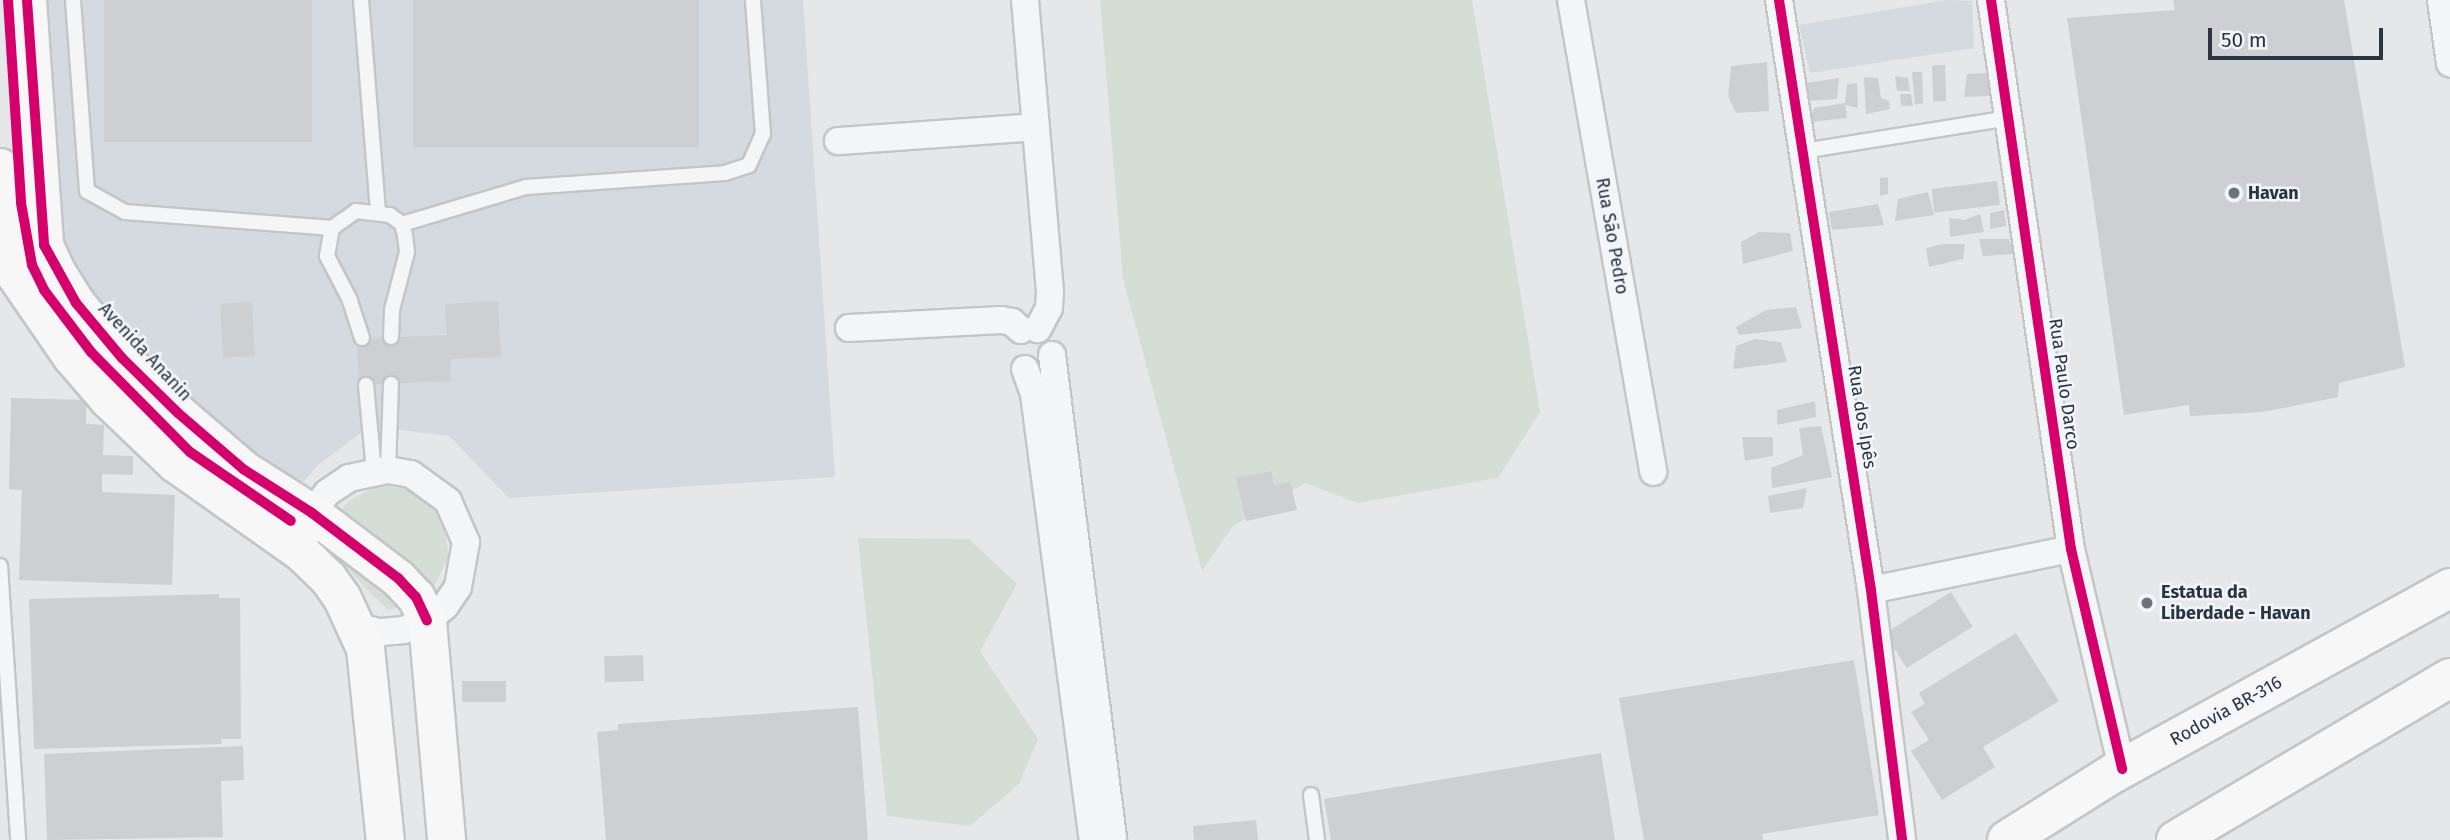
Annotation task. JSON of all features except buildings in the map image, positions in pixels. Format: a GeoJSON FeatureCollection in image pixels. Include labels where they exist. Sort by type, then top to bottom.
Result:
{"type":"FeatureCollection","features":[{"type":"Feature","properties":{"kind":"highway","name":"Rodovia BR-316"},"geometry":{"type":"LineString","coordinates":[[2007,840],[2122,769],[2450,588]]}},
{"type":"Feature","properties":{"kind":"highway"},"geometry":{"type":"LineString","coordinates":[[2176,840],[2450,678]]}},
{"type":"Feature","properties":{"kind":"main road","name":"Avenida Ananin"},"geometry":{"type":"LineString","coordinates":[[27,0],[44,245],[56,271],[76,303],[122,358],[178,413],[243,469],[312,513],[398,578],[416,597],[427,621],[446,840]]}},
{"type":"Feature","properties":{"kind":"main road"},"geometry":{"type":"LineString","coordinates":[[0,167],[6,244],[15,272],[50,329],[108,399],[175,463],[301,552],[328,578],[357,627],[368,669],[385,840]]}},
{"type":"Feature","properties":{"kind":"street"},"geometry":{"type":"LineString","coordinates":[[1025,0],[1050,292],[1049,308],[1010,351],[1025,369],[1034,394],[1093,840]]}},
{"type":"Feature","properties":{"kind":"street","name":"Rua São Pedro"},"geometry":{"type":"LineString","coordinates":[[1571,0],[1653,472]]}},
{"type":"Feature","properties":{"kind":"street","name":"Rua dos Ipês"},"geometry":{"type":"LineString","coordinates":[[1779,0],[1871,590],[1902,840]]}},
{"type":"Feature","properties":{"kind":"street","name":"Rua Paulo Darco"},"geometry":{"type":"LineString","coordinates":[[1991,0],[2071,549],[2122,769]]}},
{"type":"Feature","properties":{"kind":"street"},"geometry":{"type":"LineString","coordinates":[[2441,0],[2450,63]]}},
{"type":"Feature","properties":{"kind":"street"},"geometry":{"type":"LineString","coordinates":[[838,141],[1036,127]]}},
{"type":"Feature","properties":{"kind":"street"},"geometry":{"type":"LineString","coordinates":[[849,328],[1001,320],[1051,339],[1113,840]]}},
{"type":"Feature","properties":{"kind":"street"},"geometry":{"type":"LineString","coordinates":[[1025,369],[1042,368],[1052,355]]}},
{"type":"Feature","properties":{"kind":"street"},"geometry":{"type":"LineString","coordinates":[[301,552],[312,513],[327,493],[349,478],[381,470],[432,485],[460,520],[466,542],[458,587],[427,621],[404,630],[379,632],[357,627]]}},
{"type":"Feature","properties":{"kind":"street"},"geometry":{"type":"LineString","coordinates":[[1871,590],[2071,549]]}},
{"type":"Feature","properties":{"kind":"lane"},"geometry":{"type":"LineString","coordinates":[[73,0],[87,191],[125,212],[332,228],[356,211],[378,210],[402,224],[526,187],[725,173],[749,165],[763,134],[753,0]]}},
{"type":"Feature","properties":{"kind":"lane"},"geometry":{"type":"LineString","coordinates":[[361,0],[378,210]]}},
{"type":"Feature","properties":{"kind":"lane"},"geometry":{"type":"LineString","coordinates":[[1803,151],[2008,118]]}},
{"type":"Feature","properties":{"kind":"lane"},"geometry":{"type":"LineString","coordinates":[[391,337],[392,310],[407,252],[402,224]]}},
{"type":"Feature","properties":{"kind":"lane"},"geometry":{"type":"LineString","coordinates":[[332,228],[327,256],[350,300],[362,338]]}},
{"type":"Feature","properties":{"kind":"lane"},"geometry":{"type":"LineString","coordinates":[[381,470],[391,384]]}},
{"type":"Feature","properties":{"kind":"lane"},"geometry":{"type":"LineString","coordinates":[[366,385],[381,470]]}},
{"type":"Feature","properties":{"kind":"lane"},"geometry":{"type":"LineString","coordinates":[[0,566],[18,840]]}},
{"type":"Feature","properties":{"kind":"lane"},"geometry":{"type":"LineString","coordinates":[[1311,795],[1317,840]]}},
{"type":"Feature","properties":{"kind":"shaded area"},"geometry":{"type":"Polygon","coordinates":[[[37,0],[803,0],[835,477],[509,498],[449,436],[370,426],[319,464],[294,492],[151,370],[59,246],[37,0]]]}},
{"type":"Feature","properties":{"kind":"shaded area"},"geometry":{"type":"Polygon","coordinates":[[[1100,0],[1472,0],[1540,412],[1498,478],[1358,503],[1305,483],[1232,527],[1202,571],[1123,279],[1100,0]]]}},
{"type":"Feature","properties":{"kind":"shaded area"},"geometry":{"type":"Polygon","coordinates":[[[1946,0],[1972,1],[1974,48],[1810,73],[1799,25],[1946,0]]]}},
{"type":"Feature","properties":{"kind":"shaded area"},"geometry":{"type":"Polygon","coordinates":[[[379,485],[415,490],[430,500],[443,521],[449,556],[433,588],[338,516],[348,501],[379,485]]]}},
{"type":"Feature","properties":{"kind":"shaded area"},"geometry":{"type":"Polygon","coordinates":[[[858,538],[969,539],[1017,584],[980,651],[1038,739],[1019,784],[970,826],[887,816],[858,538]]]}},
{"type":"Feature","properties":{"kind":"shaded area"},"geometry":{"type":"Polygon","coordinates":[[[339,546],[402,607],[388,610],[364,587],[344,563],[339,546]]]}},
{"type":"Feature","properties":{"kind":"cycle path"},"geometry":{"type":"LineString","coordinates":[[8,0],[21,203],[32,265],[44,290],[91,352],[190,452],[291,521]]}},
{"type":"Feature","properties":{"kind":"cycle path"},"geometry":{"type":"LineString","coordinates":[[27,0],[44,245],[76,303],[122,358],[178,413],[243,469],[312,513],[398,578],[416,597],[427,621]]}},
{"type":"Feature","properties":{"kind":"cycle path"},"geometry":{"type":"LineString","coordinates":[[1779,0],[1871,590],[1902,840]]}},
{"type":"Feature","properties":{"kind":"cycle path"},"geometry":{"type":"LineString","coordinates":[[1991,0],[2071,549],[2122,769]]}},
{"type":"Feature","properties":{"kind":"place","name":"Havan"},"geometry":{"type":"Point","coordinates":[2234,193]}},
{"type":"Feature","properties":{"kind":"place","name":"Estatua da Liberdade - Havan"},"geometry":{"type":"Point","coordinates":[2147,603]}}]}
